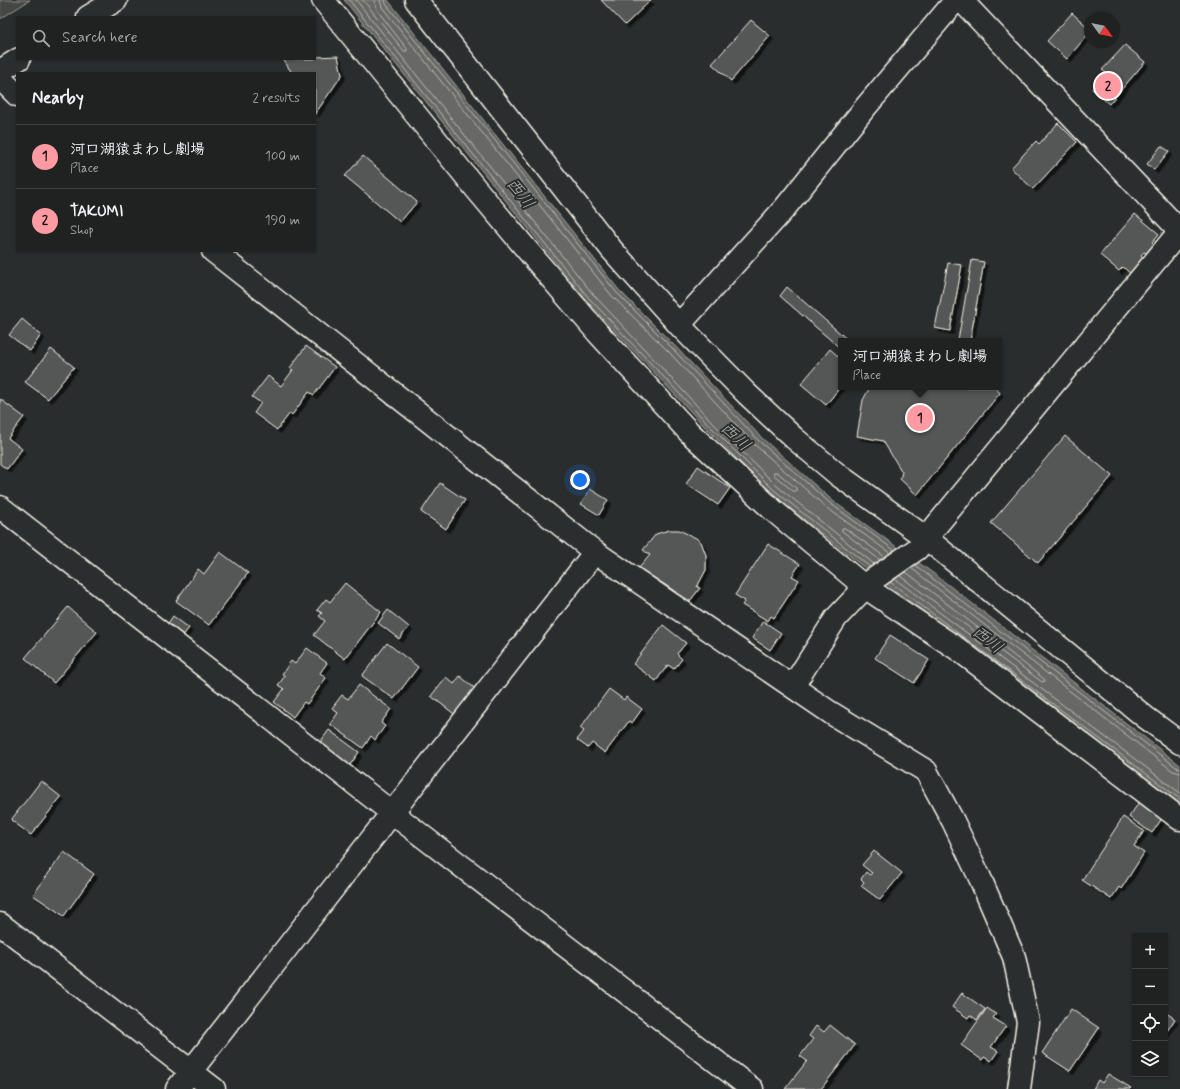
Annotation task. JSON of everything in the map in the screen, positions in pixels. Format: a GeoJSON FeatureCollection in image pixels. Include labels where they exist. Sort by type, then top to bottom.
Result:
{"type":"FeatureCollection","features":[{"type":"Feature","properties":{"kind":"street"},"geometry":{"type":"LineString","coordinates":[[90,16],[116,0]]}},
{"type":"Feature","properties":{"kind":"street"},"geometry":{"type":"LineString","coordinates":[[323,0],[476,190],[534,259],[598,333],[690,433],[774,512],[868,584],[960,650],[1180,819]]}},
{"type":"Feature","properties":{"kind":"street"},"geometry":{"type":"LineString","coordinates":[[416,0],[612,250],[679,325],[747,394],[794,438],[922,544],[1180,743]]}},
{"type":"Feature","properties":{"kind":"street"},"geometry":{"type":"LineString","coordinates":[[679,325],[784,210],[864,109],[956,0]]}},
{"type":"Feature","properties":{"kind":"street"},"geometry":{"type":"LineString","coordinates":[[793,686],[836,618],[868,584],[922,544],[1180,231],[961,0]]}},
{"type":"Feature","properties":{"kind":"street"},"geometry":{"type":"LineString","coordinates":[[0,71],[17,60]]}},
{"type":"Feature","properties":{"kind":"street"},"geometry":{"type":"LineString","coordinates":[[0,78],[16,94]]}},
{"type":"Feature","properties":{"kind":"street"},"geometry":{"type":"LineString","coordinates":[[214,252],[595,552],[831,713],[926,771],[953,821],[980,878],[1014,957],[1028,1022],[1019,1089]]}},
{"type":"Feature","properties":{"kind":"street"},"geometry":{"type":"LineString","coordinates":[[0,506],[391,812],[752,1089]]}},
{"type":"Feature","properties":{"kind":"street"},"geometry":{"type":"LineString","coordinates":[[177,1089],[391,812],[595,552]]}},
{"type":"Feature","properties":{"kind":"street"},"geometry":{"type":"LineString","coordinates":[[0,924],[214,1089]]}},
{"type":"Feature","properties":{"kind":"shaded area"},"geometry":{"type":"Polygon","coordinates":[[[0,0],[30,0],[0,19],[0,0]]]}},
{"type":"Feature","properties":{"kind":"water","name":"西川"},"geometry":{"type":"Polygon","coordinates":[[[344,0],[388,0],[619,290],[674,345],[762,438],[833,501],[937,576],[1180,765],[1180,804],[861,565],[771,493],[707,429],[585,299],[344,0]]]}},
{"type":"Feature","properties":{"kind":"building"},"geometry":{"type":"Polygon","coordinates":[[[601,0],[651,0],[625,25],[601,0]]]}},
{"type":"Feature","properties":{"kind":"building"},"geometry":{"type":"Polygon","coordinates":[[[1072,13],[1084,24],[1084,39],[1067,59],[1047,41],[1072,13]]]}},
{"type":"Feature","properties":{"kind":"building"},"geometry":{"type":"Polygon","coordinates":[[[751,20],[770,36],[731,81],[712,64],[751,20]]]}},
{"type":"Feature","properties":{"kind":"building"},"geometry":{"type":"Polygon","coordinates":[[[1125,45],[1145,62],[1109,104],[1092,89],[1106,73],[1102,70],[1125,45]]]}},
{"type":"Feature","properties":{"kind":"building"},"geometry":{"type":"Polygon","coordinates":[[[338,56],[342,75],[316,113],[316,72],[291,72],[284,60],[316,60],[316,57],[338,56]]]}},
{"type":"Feature","properties":{"kind":"building"},"geometry":{"type":"Polygon","coordinates":[[[1058,123],[1077,142],[1033,189],[1011,168],[1036,141],[1039,144],[1058,123]]]}},
{"type":"Feature","properties":{"kind":"building"},"geometry":{"type":"Polygon","coordinates":[[[1161,146],[1169,151],[1154,170],[1147,164],[1161,146]]]}},
{"type":"Feature","properties":{"kind":"building"},"geometry":{"type":"Polygon","coordinates":[[[363,156],[417,202],[400,222],[345,176],[363,156]]]}},
{"type":"Feature","properties":{"kind":"building"},"geometry":{"type":"Polygon","coordinates":[[[1135,214],[1159,234],[1152,242],[1155,245],[1147,254],[1144,252],[1141,255],[1144,258],[1131,274],[1123,267],[1119,271],[1100,255],[1135,214]]]}},
{"type":"Feature","properties":{"kind":"building"},"geometry":{"type":"Polygon","coordinates":[[[972,260],[984,262],[971,338],[958,338],[972,260]]]}},
{"type":"Feature","properties":{"kind":"building"},"geometry":{"type":"Polygon","coordinates":[[[948,263],[962,265],[950,331],[935,328],[948,263]]]}},
{"type":"Feature","properties":{"kind":"building"},"geometry":{"type":"Polygon","coordinates":[[[787,287],[846,338],[838,338],[838,346],[780,296],[787,287]]]}},
{"type":"Feature","properties":{"kind":"building"},"geometry":{"type":"Polygon","coordinates":[[[22,319],[41,335],[30,351],[9,335],[22,319]]]}},
{"type":"Feature","properties":{"kind":"building"},"geometry":{"type":"Polygon","coordinates":[[[306,346],[335,367],[314,395],[309,392],[292,415],[290,413],[277,430],[254,413],[261,403],[252,397],[268,376],[281,386],[293,370],[290,368],[306,346]]]}},
{"type":"Feature","properties":{"kind":"building"},"geometry":{"type":"Polygon","coordinates":[[[51,349],[74,367],[48,399],[25,382],[51,349]]]}},
{"type":"Feature","properties":{"kind":"building"},"geometry":{"type":"Polygon","coordinates":[[[830,349],[838,356],[838,390],[826,405],[801,384],[830,349]]]}},
{"type":"Feature","properties":{"kind":"building"},"geometry":{"type":"Polygon","coordinates":[[[868,390],[998,390],[1000,393],[917,495],[900,479],[902,472],[883,441],[857,436],[863,400],[868,390]]]}},
{"type":"Feature","properties":{"kind":"building"},"geometry":{"type":"Polygon","coordinates":[[[0,399],[24,417],[8,438],[22,449],[7,469],[0,464],[0,399]]]}},
{"type":"Feature","properties":{"kind":"building"},"geometry":{"type":"Polygon","coordinates":[[[1065,436],[1112,476],[1038,563],[991,523],[1065,436]]]}},
{"type":"Feature","properties":{"kind":"building"},"geometry":{"type":"Polygon","coordinates":[[[698,466],[730,488],[718,505],[686,484],[698,466]]]}},
{"type":"Feature","properties":{"kind":"building"},"geometry":{"type":"Polygon","coordinates":[[[440,483],[465,500],[446,529],[421,512],[440,483]]]}},
{"type":"Feature","properties":{"kind":"building"},"geometry":{"type":"Polygon","coordinates":[[[590,489],[608,500],[599,515],[581,504],[590,489]]]}},
{"type":"Feature","properties":{"kind":"building"},"geometry":{"type":"Polygon","coordinates":[[[669,530],[679,530],[696,538],[701,542],[706,555],[706,570],[697,587],[700,588],[690,601],[639,568],[650,555],[643,550],[656,534],[669,530]]]}},
{"type":"Feature","properties":{"kind":"building"},"geometry":{"type":"Polygon","coordinates":[[[768,544],[800,564],[792,576],[799,580],[774,618],[771,616],[768,621],[742,605],[745,601],[735,595],[768,544]]]}},
{"type":"Feature","properties":{"kind":"building"},"geometry":{"type":"Polygon","coordinates":[[[220,552],[248,573],[209,625],[176,601],[198,569],[204,574],[220,552]]]}},
{"type":"Feature","properties":{"kind":"building"},"geometry":{"type":"Polygon","coordinates":[[[345,583],[381,612],[345,659],[314,635],[325,621],[319,616],[322,613],[317,610],[326,599],[330,602],[345,583]]]}},
{"type":"Feature","properties":{"kind":"building"},"geometry":{"type":"Polygon","coordinates":[[[68,607],[97,632],[54,683],[25,658],[68,607]]]}},
{"type":"Feature","properties":{"kind":"building"},"geometry":{"type":"Polygon","coordinates":[[[388,610],[409,627],[399,639],[378,623],[388,610]]]}},
{"type":"Feature","properties":{"kind":"building"},"geometry":{"type":"Polygon","coordinates":[[[173,616],[189,628],[182,637],[167,625],[173,616]]]}},
{"type":"Feature","properties":{"kind":"building"},"geometry":{"type":"Polygon","coordinates":[[[763,621],[781,633],[770,650],[752,638],[763,621]]]}},
{"type":"Feature","properties":{"kind":"building"},"geometry":{"type":"Polygon","coordinates":[[[663,625],[686,643],[677,654],[682,659],[674,669],[668,665],[656,681],[633,664],[663,625]]]}},
{"type":"Feature","properties":{"kind":"building"},"geometry":{"type":"Polygon","coordinates":[[[890,635],[929,660],[914,683],[875,658],[890,635]]]}},
{"type":"Feature","properties":{"kind":"building"},"geometry":{"type":"Polygon","coordinates":[[[387,643],[418,667],[394,699],[362,676],[387,643]]]}},
{"type":"Feature","properties":{"kind":"building"},"geometry":{"type":"Polygon","coordinates":[[[307,648],[327,663],[320,673],[326,678],[307,704],[304,702],[293,717],[274,702],[284,689],[278,685],[285,676],[282,674],[291,661],[295,664],[307,648]]]}},
{"type":"Feature","properties":{"kind":"building"},"geometry":{"type":"Polygon","coordinates":[[[460,676],[478,691],[458,717],[431,696],[446,677],[454,684],[460,676]]]}},
{"type":"Feature","properties":{"kind":"building"},"geometry":{"type":"Polygon","coordinates":[[[359,685],[391,709],[381,723],[385,726],[375,740],[371,736],[363,748],[330,724],[338,713],[332,708],[342,695],[348,699],[359,685]]]}},
{"type":"Feature","properties":{"kind":"building"},"geometry":{"type":"Polygon","coordinates":[[[609,689],[624,700],[626,697],[642,709],[632,723],[629,721],[605,753],[592,743],[588,748],[577,740],[584,731],[580,728],[609,689]]]}},
{"type":"Feature","properties":{"kind":"building"},"geometry":{"type":"Polygon","coordinates":[[[329,730],[359,752],[348,768],[318,745],[329,730]]]}},
{"type":"Feature","properties":{"kind":"building"},"geometry":{"type":"Polygon","coordinates":[[[41,781],[61,797],[31,835],[11,820],[41,781]]]}},
{"type":"Feature","properties":{"kind":"building"},"geometry":{"type":"Polygon","coordinates":[[[1140,801],[1163,817],[1152,833],[1129,817],[1140,801]]]}},
{"type":"Feature","properties":{"kind":"building"},"geometry":{"type":"Polygon","coordinates":[[[1123,817],[1144,831],[1134,846],[1144,853],[1121,889],[1119,887],[1111,899],[1082,880],[1123,817]]]}},
{"type":"Feature","properties":{"kind":"building"},"geometry":{"type":"Polygon","coordinates":[[[874,851],[902,873],[880,900],[861,886],[864,882],[861,879],[866,872],[870,875],[872,873],[862,865],[874,851]]]}},
{"type":"Feature","properties":{"kind":"building"},"geometry":{"type":"Polygon","coordinates":[[[64,852],[94,874],[64,916],[33,895],[64,852]]]}},
{"type":"Feature","properties":{"kind":"building"},"geometry":{"type":"Polygon","coordinates":[[[962,993],[985,1009],[977,1020],[970,1015],[968,1018],[952,1007],[962,993]]]}},
{"type":"Feature","properties":{"kind":"building"},"geometry":{"type":"Polygon","coordinates":[[[987,1008],[996,1014],[993,1018],[1006,1026],[991,1047],[998,1051],[991,1061],[984,1057],[982,1060],[961,1045],[987,1008]]]}},
{"type":"Feature","properties":{"kind":"building"},"geometry":{"type":"Polygon","coordinates":[[[1071,1009],[1099,1028],[1070,1071],[1042,1053],[1071,1009]]]}},
{"type":"Feature","properties":{"kind":"building"},"geometry":{"type":"Polygon","coordinates":[[[1168,1014],[1175,1019],[1168,1030],[1168,1014]]]}},
{"type":"Feature","properties":{"kind":"building"},"geometry":{"type":"Polygon","coordinates":[[[830,1025],[855,1045],[821,1089],[785,1089],[807,1061],[800,1056],[813,1039],[809,1036],[816,1026],[824,1032],[830,1025]]]}},
{"type":"Feature","properties":{"kind":"building"},"geometry":{"type":"Polygon","coordinates":[[[1108,1074],[1131,1088],[1093,1089],[1098,1080],[1102,1083],[1108,1074]]]}},
{"type":"Feature","properties":{"kind":"place","name":"TAKUMI"},"geometry":{"type":"Point","coordinates":[1108,86]}},
{"type":"Feature","properties":{"kind":"place","name":"河口湖猿まわし劇場"},"geometry":{"type":"Point","coordinates":[920,418]}}]}
